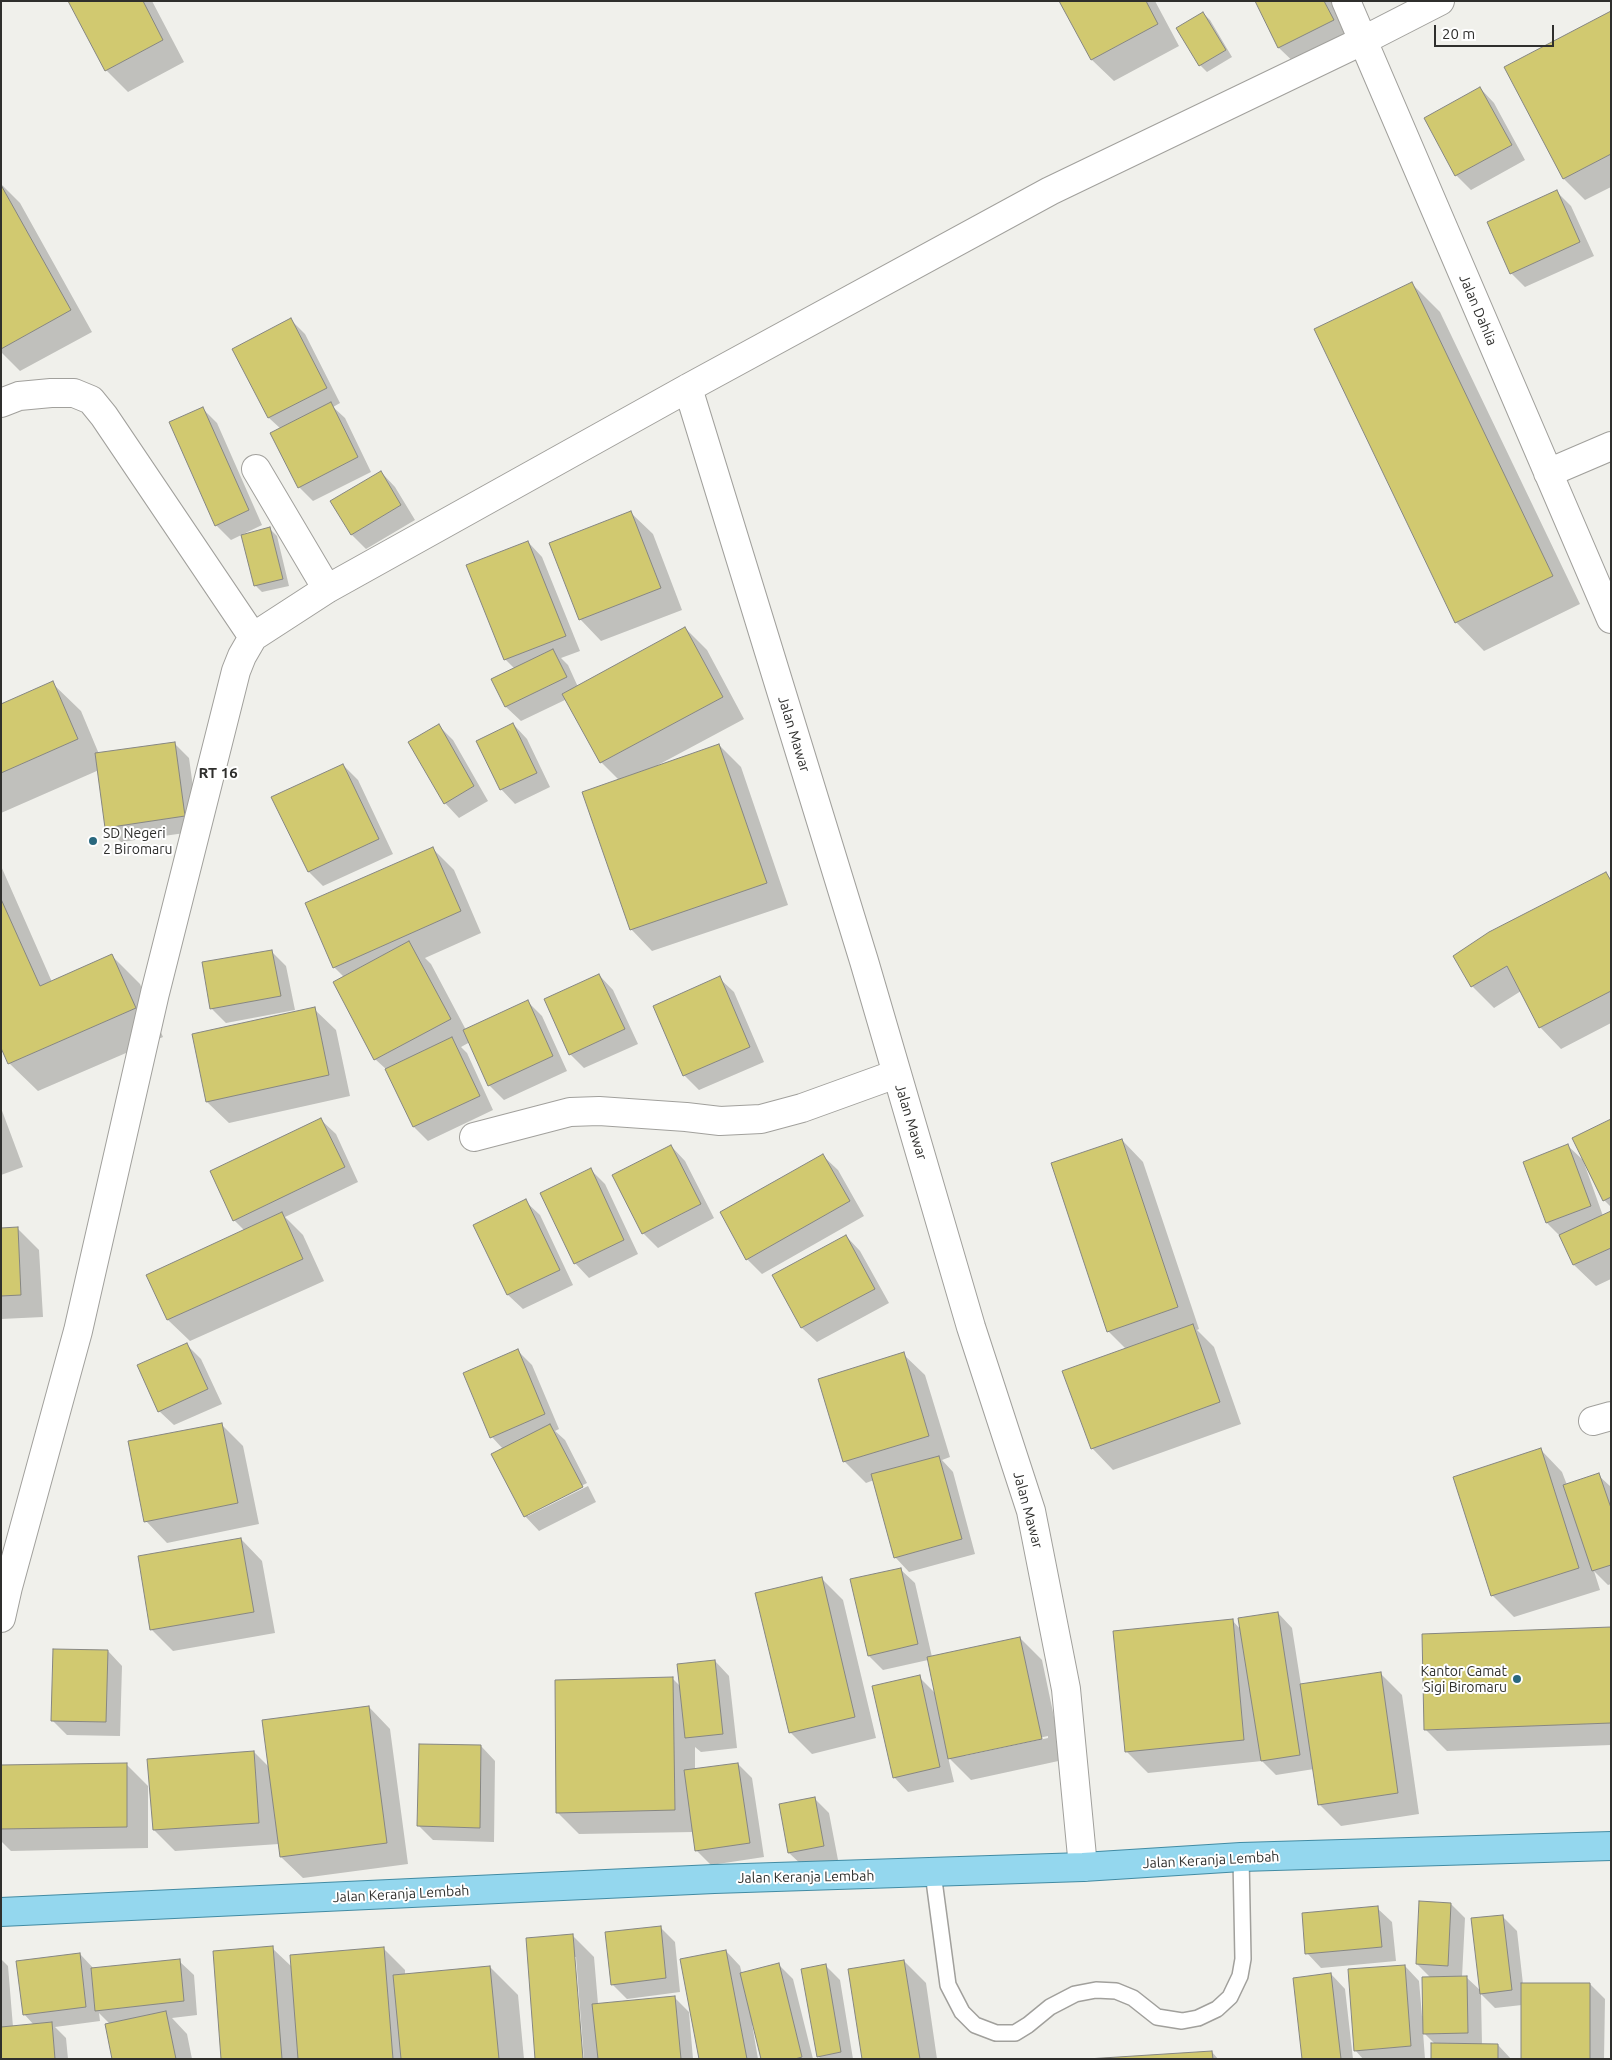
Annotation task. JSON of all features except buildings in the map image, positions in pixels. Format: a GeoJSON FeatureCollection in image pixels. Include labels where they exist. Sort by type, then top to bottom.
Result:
{"type":"FeatureCollection","features":[{"type":"Feature","properties":{"kind":"main road","name":"Jalan Keranja Lembah"},"geometry":{"type":"LineString","coordinates":[[1,1912],[704,1879],[1083,1867],[1241,1857],[1611,1846]]}},
{"type":"Feature","properties":{"kind":"street","name":"Jalan Dahlia"},"geometry":{"type":"LineString","coordinates":[[1346,1],[1611,619]]}},
{"type":"Feature","properties":{"kind":"street"},"geometry":{"type":"LineString","coordinates":[[1,1618],[78,1331],[155,993],[236,671],[253,637],[327,589],[688,388],[1050,191],[1362,41],[1440,1]]}},
{"type":"Feature","properties":{"kind":"street","name":"Jalan Mawar"},"geometry":{"type":"LineString","coordinates":[[688,388],[864,961],[971,1327],[1032,1511],[1066,1689],[1083,1867]]}},
{"type":"Feature","properties":{"kind":"street"},"geometry":{"type":"LineString","coordinates":[[1,403],[19,396],[50,393],[74,393],[91,400],[104,416],[253,637]]}},
{"type":"Feature","properties":{"kind":"street"},"geometry":{"type":"LineString","coordinates":[[1548,473],[1611,446]]}},
{"type":"Feature","properties":{"kind":"street"},"geometry":{"type":"LineString","coordinates":[[256,469],[327,589]]}},
{"type":"Feature","properties":{"kind":"street"},"geometry":{"type":"LineString","coordinates":[[474,1137],[570,1112],[599,1111],[720,1121],[761,1119],[802,1108],[896,1074]]}},
{"type":"Feature","properties":{"kind":"lane"},"geometry":{"type":"LineString","coordinates":[[933,1873],[948,1985],[962,2012],[975,2025],[996,2033],[1015,2033],[1050,2007],[1075,1994],[1096,1990],[1116,1991],[1133,1998],[1157,2017],[1182,2021],[1198,2018],[1217,2009],[1230,1997],[1242,1967],[1241,1857]]}},
{"type":"Feature","properties":{"kind":"place","name":"SD Negeri 2 Biromaru"},"geometry":{"type":"Point","coordinates":[93,841]}},
{"type":"Feature","properties":{"kind":"place","name":"Kantor Camat Sigi Biromaru"},"geometry":{"type":"Point","coordinates":[1517,1679]}},
{"type":"Feature","properties":{"kind":"district","name":"RT 16"},"geometry":{"type":"Point","coordinates":[218,773]}}]}
